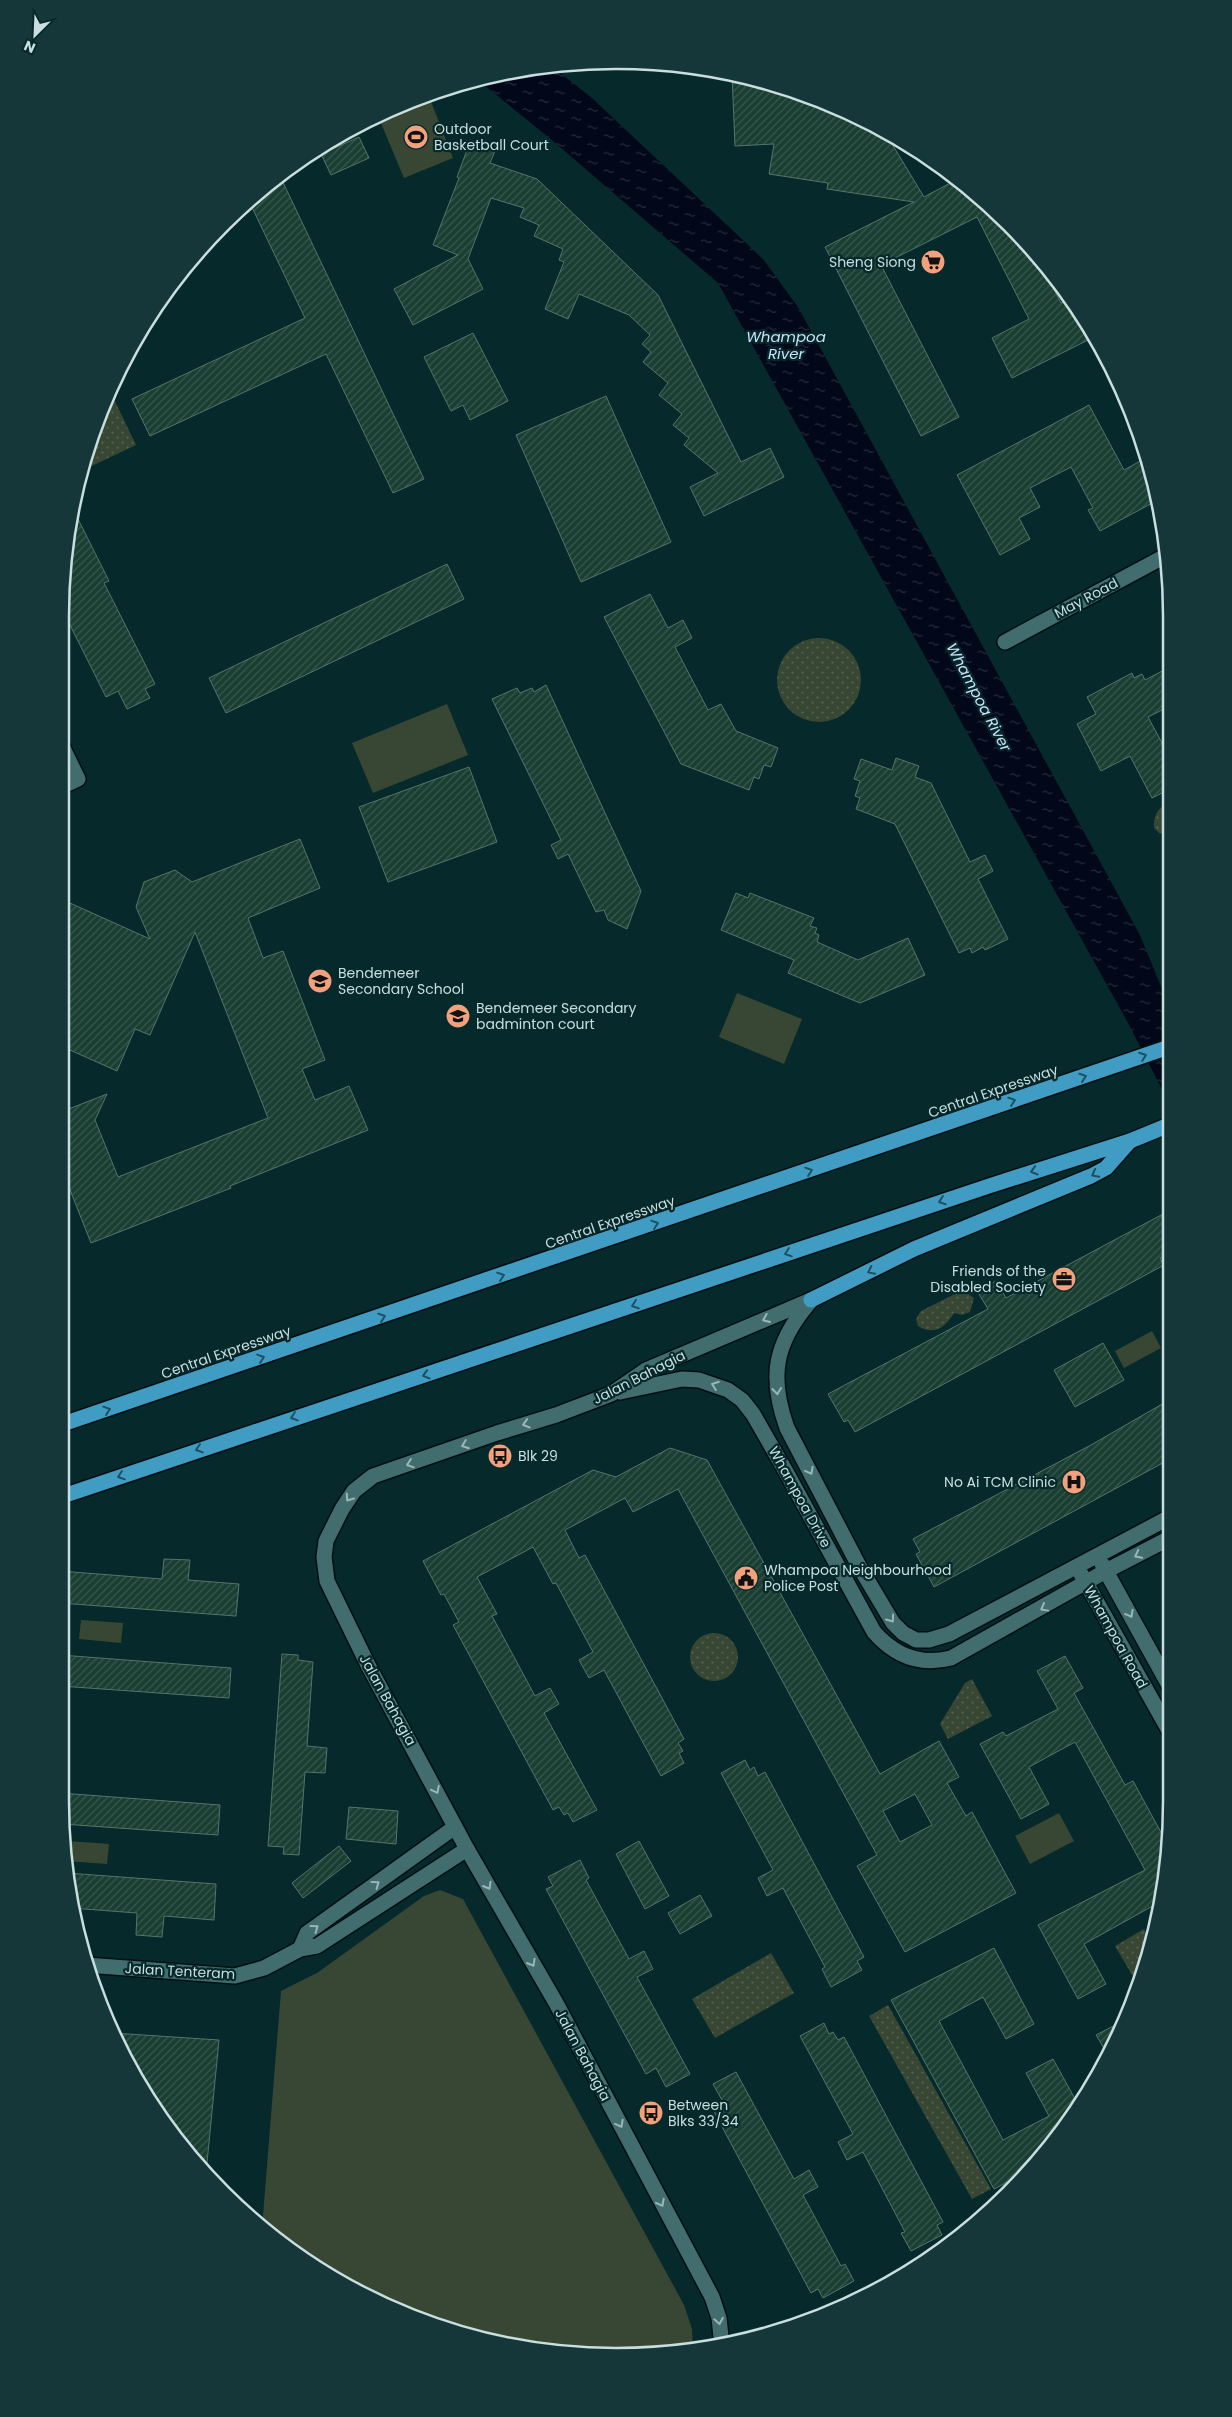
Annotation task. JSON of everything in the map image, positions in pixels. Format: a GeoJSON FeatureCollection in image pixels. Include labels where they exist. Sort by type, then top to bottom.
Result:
{"type":"FeatureCollection","features":[{"type":"Feature","properties":{"kind":"highway","name":"Central Expressway"},"geometry":{"type":"LineString","coordinates":[[69,1422],[1163,1049]]}},
{"type":"Feature","properties":{"kind":"highway"},"geometry":{"type":"LineString","coordinates":[[69,1494],[341,1401],[482,1357],[989,1186],[1130,1141],[1163,1128]]}},
{"type":"Feature","properties":{"kind":"highway"},"geometry":{"type":"LineString","coordinates":[[811,1300],[914,1249],[1060,1191],[1091,1176],[1106,1168],[1130,1141]]}},
{"type":"Feature","properties":{"kind":"street","name":"May Road"},"geometry":{"type":"LineString","coordinates":[[1005,642],[1160,559]]}},
{"type":"Feature","properties":{"kind":"street"},"geometry":{"type":"LineString","coordinates":[[69,760],[78,779],[69,783]]}},
{"type":"Feature","properties":{"kind":"street","name":"Jalan Bahagia"},"geometry":{"type":"LineString","coordinates":[[721,2338],[720,2318],[712,2297],[556,2004],[455,1828],[335,1601],[326,1581],[324,1557],[326,1541],[337,1516],[354,1491],[373,1476],[497,1433],[556,1415],[611,1394],[646,1370],[811,1300]]}},
{"type":"Feature","properties":{"kind":"street","name":"Whampoa Drive"},"geometry":{"type":"LineString","coordinates":[[811,1300],[789,1328],[781,1346],[776,1387],[778,1404],[787,1428],[859,1566],[893,1623],[903,1633],[916,1640],[929,1640],[942,1636],[1163,1521]]}},
{"type":"Feature","properties":{"kind":"street","name":"Whampoa Drive"},"geometry":{"type":"LineString","coordinates":[[611,1394],[682,1379],[715,1384],[742,1400],[753,1414],[785,1470],[874,1632],[883,1642],[905,1656],[935,1662],[952,1658],[1106,1571],[1163,1542]]}},
{"type":"Feature","properties":{"kind":"street","name":"Whampoa Road"},"geometry":{"type":"LineString","coordinates":[[1098,1556],[1163,1674]]}},
{"type":"Feature","properties":{"kind":"street","name":"Whampoa Road"},"geometry":{"type":"LineString","coordinates":[[1076,1567],[1163,1721]]}},
{"type":"Feature","properties":{"kind":"street","name":"Jalan Tenteram"},"geometry":{"type":"LineString","coordinates":[[300,1949],[307,1933],[455,1828]]}},
{"type":"Feature","properties":{"kind":"street","name":"Jalan Tenteram"},"geometry":{"type":"LineString","coordinates":[[94,1966],[235,1976],[264,1968],[300,1949],[317,1946],[467,1849]]}},
{"type":"Feature","properties":{"kind":"green space","name":"Outdoor Basketball Court"},"geometry":{"type":"Polygon","coordinates":[[[431,101],[453,158],[404,178],[381,122],[431,101]]]}},
{"type":"Feature","properties":{"kind":"green space"},"geometry":{"type":"Polygon","coordinates":[[[114,399],[136,445],[89,467],[114,399]]]}},
{"type":"Feature","properties":{"kind":"green space"},"geometry":{"type":"Polygon","coordinates":[[[819,638],[835,641],[849,650],[858,664],[861,680],[858,696],[849,710],[835,719],[819,722],[803,719],[789,710],[780,696],[777,680],[780,664],[789,650],[803,641],[819,638]]]}},
{"type":"Feature","properties":{"kind":"green space"},"geometry":{"type":"Polygon","coordinates":[[[447,704],[468,755],[373,793],[352,743],[447,704]]]}},
{"type":"Feature","properties":{"kind":"green space"},"geometry":{"type":"Polygon","coordinates":[[[1163,806],[1163,833],[1159,833],[1154,828],[1155,816],[1163,806]]]}},
{"type":"Feature","properties":{"kind":"green space"},"geometry":{"type":"Polygon","coordinates":[[[737,993],[802,1019],[784,1064],[719,1037],[737,993]]]}},
{"type":"Feature","properties":{"kind":"green space"},"geometry":{"type":"Polygon","coordinates":[[[961,1291],[974,1298],[970,1312],[962,1315],[954,1313],[943,1326],[934,1330],[918,1326],[916,1319],[921,1311],[961,1291]]]}},
{"type":"Feature","properties":{"kind":"green space"},"geometry":{"type":"Polygon","coordinates":[[[1152,1331],[1161,1348],[1124,1368],[1115,1351],[1152,1331]]]}},
{"type":"Feature","properties":{"kind":"green space"},"geometry":{"type":"Polygon","coordinates":[[[81,1620],[123,1623],[121,1643],[79,1639],[81,1620]]]}},
{"type":"Feature","properties":{"kind":"green space"},"geometry":{"type":"Polygon","coordinates":[[[714,1633],[723,1635],[731,1640],[736,1648],[738,1657],[736,1666],[731,1674],[723,1679],[714,1681],[705,1679],[697,1674],[692,1666],[690,1657],[692,1648],[697,1640],[705,1635],[714,1633]]]}},
{"type":"Feature","properties":{"kind":"green space"},"geometry":{"type":"Polygon","coordinates":[[[972,1679],[992,1716],[948,1739],[940,1724],[965,1683],[972,1679]]]}},
{"type":"Feature","properties":{"kind":"green space"},"geometry":{"type":"Polygon","coordinates":[[[1059,1813],[1074,1841],[1030,1864],[1015,1836],[1059,1813]]]}},
{"type":"Feature","properties":{"kind":"green space"},"geometry":{"type":"Polygon","coordinates":[[[70,1841],[109,1844],[107,1864],[72,1861],[70,1841]]]}},
{"type":"Feature","properties":{"kind":"green space"},"geometry":{"type":"Polygon","coordinates":[[[440,1890],[463,1899],[684,2305],[692,2329],[693,2343],[652,2347],[580,2347],[545,2344],[474,2330],[407,2307],[374,2292],[312,2256],[263,2218],[281,1991],[317,1973],[424,1896],[440,1890]]]}},
{"type":"Feature","properties":{"kind":"green space"},"geometry":{"type":"Polygon","coordinates":[[[1144,1929],[1147,1934],[1134,1978],[1115,1946],[1144,1929]]]}},
{"type":"Feature","properties":{"kind":"green space"},"geometry":{"type":"Polygon","coordinates":[[[771,1953],[794,1993],[715,2038],[692,1999],[771,1953]]]}},
{"type":"Feature","properties":{"kind":"green space"},"geometry":{"type":"Polygon","coordinates":[[[888,2005],[991,2189],[972,2199],[869,2016],[888,2005]]]}},
{"type":"Feature","properties":{"kind":"water","name":"Whampoa River"},"geometry":{"type":"Polygon","coordinates":[[[559,72],[592,98],[763,259],[798,307],[1140,935],[1163,991],[1163,1091],[1128,1023],[718,283],[553,141],[484,85],[559,72]]]}},
{"type":"Feature","properties":{"kind":"building"},"geometry":{"type":"Polygon","coordinates":[[[732,81],[758,87],[825,110],[890,142],[924,197],[950,183],[1003,229],[1050,283],[1061,303],[1064,302],[1089,340],[1012,378],[992,338],[1029,319],[977,217],[881,265],[959,417],[921,436],[825,247],[914,202],[827,189],[828,183],[769,174],[774,144],[735,146],[732,81]]]}},
{"type":"Feature","properties":{"kind":"building"},"geometry":{"type":"Polygon","coordinates":[[[359,137],[369,158],[331,175],[321,155],[359,137]]]}},
{"type":"Feature","properties":{"kind":"building"},"geometry":{"type":"Polygon","coordinates":[[[470,142],[495,151],[490,163],[537,179],[658,295],[741,462],[770,448],[784,477],[704,516],[690,487],[718,473],[684,445],[689,438],[673,425],[682,414],[659,395],[668,383],[643,362],[651,352],[642,344],[650,335],[629,315],[579,294],[568,319],[545,309],[564,262],[559,260],[563,249],[534,236],[539,225],[520,217],[524,208],[491,198],[468,259],[483,289],[413,325],[394,289],[458,255],[433,245],[459,178],[457,177],[470,142]]]}},
{"type":"Feature","properties":{"kind":"building"},"geometry":{"type":"Polygon","coordinates":[[[283,182],[424,479],[393,493],[326,354],[150,436],[132,399],[305,318],[252,208],[283,182]]]}},
{"type":"Feature","properties":{"kind":"building"},"geometry":{"type":"Polygon","coordinates":[[[473,333],[508,401],[470,420],[463,405],[451,411],[424,357],[473,333]]]}},
{"type":"Feature","properties":{"kind":"building"},"geometry":{"type":"Polygon","coordinates":[[[606,396],[671,542],[581,582],[516,435],[606,396]]]}},
{"type":"Feature","properties":{"kind":"building"},"geometry":{"type":"Polygon","coordinates":[[[1089,405],[1124,470],[1141,461],[1152,503],[1100,531],[1088,510],[1093,508],[1071,467],[1030,488],[1040,507],[1019,518],[1030,539],[1000,555],[957,475],[1089,405]]]}},
{"type":"Feature","properties":{"kind":"building"},"geometry":{"type":"Polygon","coordinates":[[[78,518],[109,581],[104,583],[155,684],[145,689],[150,698],[127,709],[118,691],[106,697],[69,623],[70,580],[78,518]]]}},
{"type":"Feature","properties":{"kind":"building"},"geometry":{"type":"Polygon","coordinates":[[[447,564],[464,599],[226,713],[209,678],[447,564]]]}},
{"type":"Feature","properties":{"kind":"building"},"geometry":{"type":"Polygon","coordinates":[[[650,594],[668,628],[683,620],[692,638],[675,647],[708,710],[721,704],[736,731],[778,748],[771,767],[764,765],[759,779],[754,777],[749,790],[681,764],[604,617],[650,594]]]}},
{"type":"Feature","properties":{"kind":"building"},"geometry":{"type":"Polygon","coordinates":[[[1163,671],[1163,710],[1148,717],[1163,745],[1163,792],[1152,798],[1130,756],[1101,771],[1077,724],[1096,714],[1087,697],[1132,673],[1134,678],[1142,674],[1145,680],[1163,671]]]}},
{"type":"Feature","properties":{"kind":"building"},"geometry":{"type":"Polygon","coordinates":[[[546,685],[641,891],[627,929],[608,920],[604,910],[596,912],[568,854],[558,859],[551,845],[561,840],[492,699],[517,688],[520,693],[532,688],[534,692],[546,685]]]}},
{"type":"Feature","properties":{"kind":"building"},"geometry":{"type":"Polygon","coordinates":[[[896,758],[919,766],[915,777],[931,783],[970,862],[985,855],[993,871],[978,879],[1008,939],[985,950],[983,947],[972,953],[970,948],[959,953],[895,824],[856,809],[860,798],[855,796],[860,781],[854,779],[861,759],[892,770],[896,758]]]}},
{"type":"Feature","properties":{"kind":"building"},"geometry":{"type":"Polygon","coordinates":[[[469,767],[497,842],[388,882],[359,807],[469,767]]]}},
{"type":"Feature","properties":{"kind":"building"},"geometry":{"type":"Polygon","coordinates":[[[300,839],[320,888],[248,918],[263,958],[283,951],[325,1060],[302,1069],[315,1100],[349,1086],[368,1130],[230,1186],[231,1188],[91,1243],[69,1187],[69,1109],[107,1094],[95,1120],[118,1177],[268,1118],[195,932],[150,1035],[135,1029],[117,1071],[69,1050],[69,903],[150,939],[136,907],[144,882],[175,870],[192,882],[300,839]]]}},
{"type":"Feature","properties":{"kind":"building"},"geometry":{"type":"Polygon","coordinates":[[[736,893],[748,898],[750,893],[814,918],[810,926],[817,928],[815,933],[819,935],[817,942],[858,960],[908,938],[925,975],[860,1003],[788,973],[794,960],[721,930],[736,893]]]}},
{"type":"Feature","properties":{"kind":"building"},"geometry":{"type":"Polygon","coordinates":[[[1163,1214],[1163,1256],[1160,1258],[1163,1266],[855,1432],[848,1420],[844,1422],[828,1394],[988,1309],[977,1291],[996,1281],[1006,1298],[1163,1214]]]}},
{"type":"Feature","properties":{"kind":"building"},"geometry":{"type":"Polygon","coordinates":[[[1103,1343],[1124,1380],[1075,1407],[1054,1370],[1103,1343]]]}},
{"type":"Feature","properties":{"kind":"building"},"geometry":{"type":"Polygon","coordinates":[[[1163,1404],[1163,1463],[934,1587],[916,1554],[920,1552],[913,1539],[1091,1445],[1163,1404]]]}},
{"type":"Feature","properties":{"kind":"building"},"geometry":{"type":"Polygon","coordinates":[[[670,1448],[707,1460],[880,1774],[939,1741],[959,1777],[947,1783],[966,1816],[972,1812],[1016,1893],[905,1952],[857,1866],[877,1855],[678,1489],[633,1512],[625,1498],[565,1530],[579,1558],[585,1555],[684,1739],[678,1743],[683,1751],[679,1753],[684,1763],[661,1776],[604,1670],[589,1678],[579,1660],[593,1652],[556,1583],[553,1584],[533,1547],[477,1577],[497,1614],[492,1616],[535,1696],[550,1688],[559,1704],[544,1713],[597,1810],[573,1822],[568,1813],[564,1815],[559,1807],[553,1810],[453,1625],[459,1622],[444,1594],[441,1595],[423,1561],[593,1470],[616,1477],[670,1448]],[[915,1794],[883,1811],[900,1842],[932,1825],[915,1794]]]}},
{"type":"Feature","properties":{"kind":"building"},"geometry":{"type":"Polygon","coordinates":[[[164,1559],[190,1560],[188,1580],[239,1584],[236,1616],[69,1604],[69,1572],[162,1579],[164,1559]]]}},
{"type":"Feature","properties":{"kind":"building"},"geometry":{"type":"Polygon","coordinates":[[[282,1654],[298,1655],[298,1660],[313,1662],[307,1746],[327,1748],[325,1773],[305,1772],[299,1855],[283,1854],[284,1847],[268,1846],[282,1654]]]}},
{"type":"Feature","properties":{"kind":"building"},"geometry":{"type":"Polygon","coordinates":[[[69,1656],[231,1668],[229,1698],[69,1687],[69,1656]]]}},
{"type":"Feature","properties":{"kind":"building"},"geometry":{"type":"Polygon","coordinates":[[[1065,1656],[1083,1688],[1074,1693],[1125,1785],[1133,1781],[1162,1834],[1159,1872],[1153,1906],[1084,1944],[1106,1984],[1078,1999],[1038,1925],[1145,1870],[1075,1742],[1029,1767],[1049,1804],[1021,1819],[980,1744],[1003,1732],[1006,1736],[1058,1709],[1037,1671],[1065,1656]]]}},
{"type":"Feature","properties":{"kind":"building"},"geometry":{"type":"Polygon","coordinates":[[[745,1760],[750,1770],[754,1767],[758,1776],[765,1772],[864,1957],[857,1961],[862,1970],[831,1987],[822,1969],[825,1967],[783,1888],[767,1896],[758,1878],[773,1870],[721,1773],[745,1760]]]}},
{"type":"Feature","properties":{"kind":"building"},"geometry":{"type":"Polygon","coordinates":[[[69,1794],[220,1805],[218,1835],[70,1825],[69,1794]]]}},
{"type":"Feature","properties":{"kind":"building"},"geometry":{"type":"Polygon","coordinates":[[[349,1807],[398,1811],[396,1844],[346,1839],[349,1807]]]}},
{"type":"Feature","properties":{"kind":"building"},"geometry":{"type":"Polygon","coordinates":[[[639,1841],[669,1896],[645,1909],[616,1854],[639,1841]]]}},
{"type":"Feature","properties":{"kind":"building"},"geometry":{"type":"Polygon","coordinates":[[[339,1846],[351,1861],[303,1898],[292,1883],[339,1846]]]}},
{"type":"Feature","properties":{"kind":"building"},"geometry":{"type":"Polygon","coordinates":[[[580,1860],[589,1878],[586,1880],[629,1959],[644,1951],[653,1969],[637,1977],[690,2074],[666,2087],[656,2068],[646,2074],[546,1889],[553,1886],[548,1877],[580,1860]]]}},
{"type":"Feature","properties":{"kind":"building"},"geometry":{"type":"Polygon","coordinates":[[[73,1873],[216,1884],[214,1920],[164,1916],[162,1937],[136,1935],[137,1913],[79,1909],[73,1873]]]}},
{"type":"Feature","properties":{"kind":"building"},"geometry":{"type":"Polygon","coordinates":[[[700,1895],[712,1916],[680,1934],[668,1913],[700,1895]]]}},
{"type":"Feature","properties":{"kind":"building"},"geometry":{"type":"Polygon","coordinates":[[[994,1948],[1034,2024],[1006,2039],[983,1997],[939,2021],[1003,2140],[1049,2116],[1026,2073],[1053,2059],[1075,2099],[1050,2134],[1009,2182],[994,2189],[891,2000],[994,1948]]]}},
{"type":"Feature","properties":{"kind":"building"},"geometry":{"type":"Polygon","coordinates":[[[824,2023],[829,2034],[833,2032],[838,2040],[844,2037],[943,2222],[937,2225],[942,2235],[911,2251],[901,2233],[905,2232],[863,2152],[847,2160],[838,2142],[853,2134],[800,2036],[824,2023]]]}},
{"type":"Feature","properties":{"kind":"building"},"geometry":{"type":"Polygon","coordinates":[[[1115,2025],[1104,2049],[1096,2035],[1115,2025]]]}},
{"type":"Feature","properties":{"kind":"building"},"geometry":{"type":"Polygon","coordinates":[[[121,2034],[219,2040],[207,2164],[161,2105],[142,2075],[121,2034]]]}},
{"type":"Feature","properties":{"kind":"building"},"geometry":{"type":"Polygon","coordinates":[[[736,2072],[794,2179],[809,2170],[818,2187],[803,2195],[841,2266],[845,2264],[854,2281],[823,2298],[818,2289],[811,2293],[712,2108],[723,2102],[713,2084],[736,2072]]]}},
{"type":"Feature","properties":{"kind":"place","name":"Outdoor Basketball Court"},"geometry":{"type":"Point","coordinates":[416,137]}},
{"type":"Feature","properties":{"kind":"place","name":"Sheng Siong"},"geometry":{"type":"Point","coordinates":[933,262]}},
{"type":"Feature","properties":{"kind":"place","name":"Bendemeer Secondary School"},"geometry":{"type":"Point","coordinates":[320,981]}},
{"type":"Feature","properties":{"kind":"place","name":"Bendemeer Secondary badminton court"},"geometry":{"type":"Point","coordinates":[458,1016]}},
{"type":"Feature","properties":{"kind":"place","name":"Friends of the Disabled Society"},"geometry":{"type":"Point","coordinates":[1064,1279]}},
{"type":"Feature","properties":{"kind":"place","name":"Blk 29"},"geometry":{"type":"Point","coordinates":[500,1456]}},
{"type":"Feature","properties":{"kind":"place","name":"No Ai TCM Clinic"},"geometry":{"type":"Point","coordinates":[1074,1482]}},
{"type":"Feature","properties":{"kind":"place","name":"Whampoa Neighbourhood Police Post"},"geometry":{"type":"Point","coordinates":[746,1578]}},
{"type":"Feature","properties":{"kind":"place","name":"Between Blks 33/34"},"geometry":{"type":"Point","coordinates":[651,2113]}}]}
